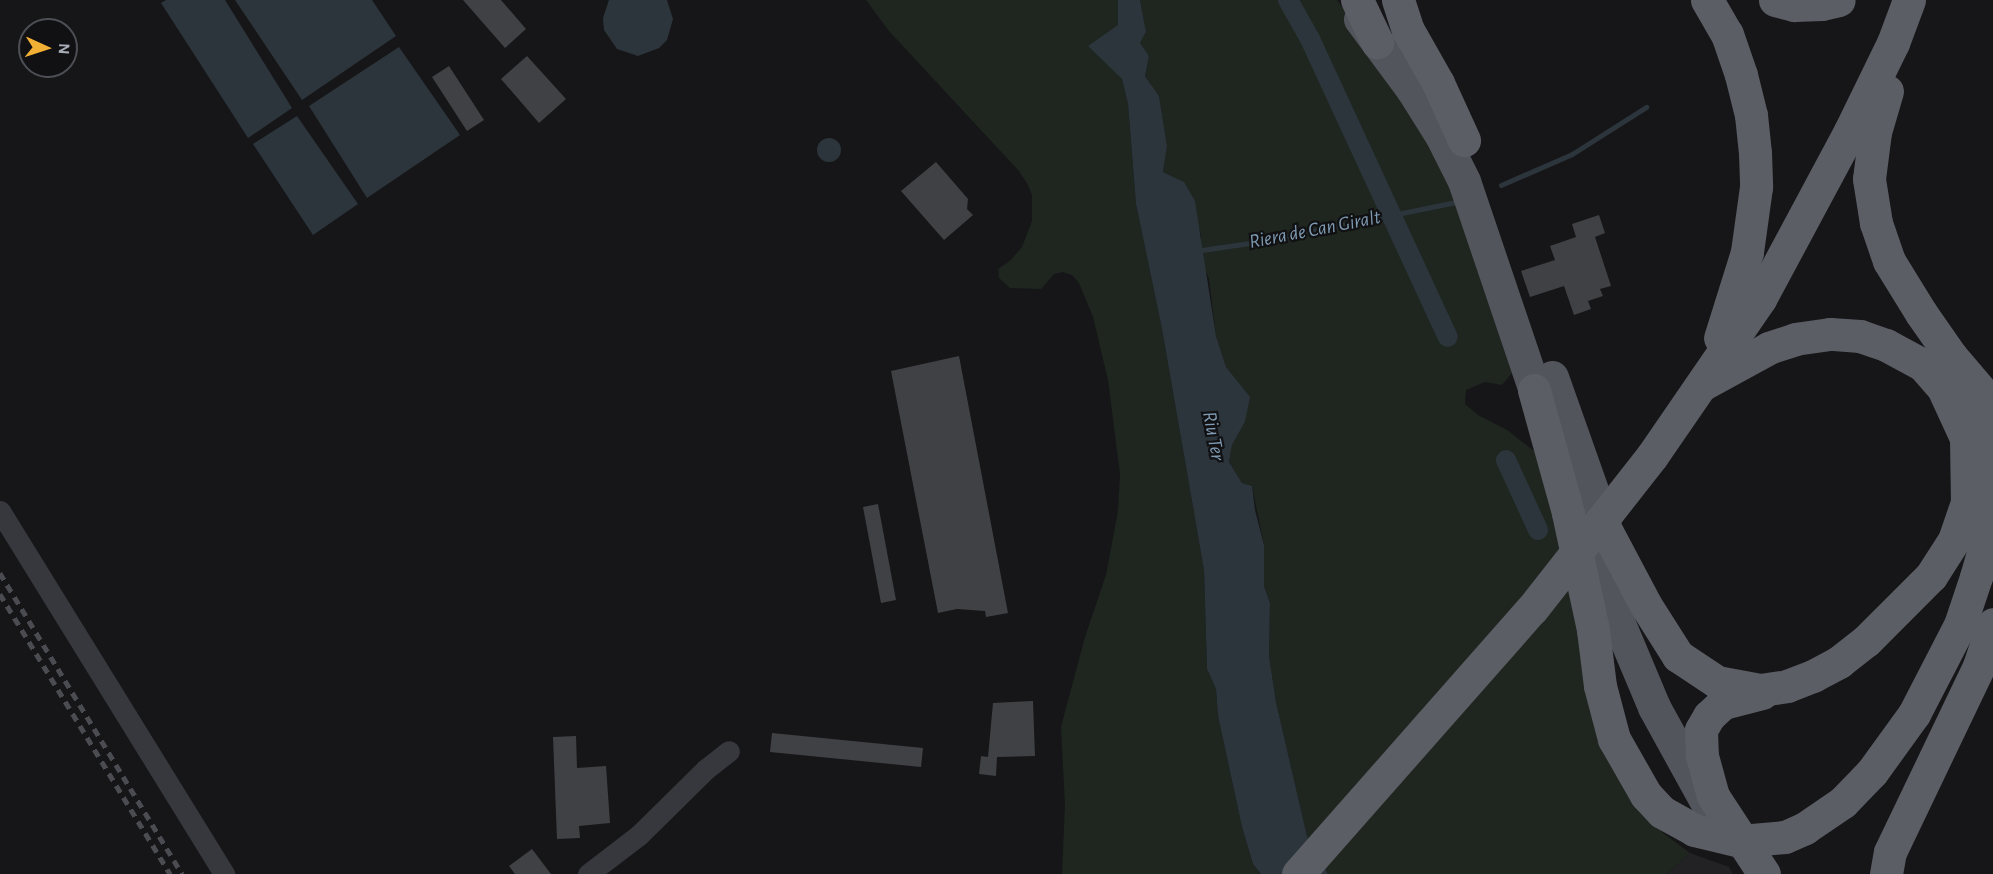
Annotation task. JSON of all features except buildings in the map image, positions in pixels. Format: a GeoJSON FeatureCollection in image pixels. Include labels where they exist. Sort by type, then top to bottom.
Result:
{"type":"FeatureCollection","features":[{"type":"Feature","properties":{"kind":"highway"},"geometry":{"type":"LineString","coordinates":[[1358,0],[1377,42]]}},
{"type":"Feature","properties":{"kind":"highway"},"geometry":{"type":"LineString","coordinates":[[1398,0],[1408,30],[1438,83],[1464,140]]}},
{"type":"Feature","properties":{"kind":"highway"},"geometry":{"type":"LineString","coordinates":[[1707,0],[1727,34],[1741,75],[1751,115],[1756,188],[1747,252],[1721,330],[1710,374]]}},
{"type":"Feature","properties":{"kind":"highway"},"geometry":{"type":"LineString","coordinates":[[1775,0],[1794,5],[1822,4],[1839,0]]}},
{"type":"Feature","properties":{"kind":"highway"},"geometry":{"type":"LineString","coordinates":[[1298,874],[1532,609],[1652,456],[1710,374],[1760,299],[1815,200],[1893,43],[1909,0]]}},
{"type":"Feature","properties":{"kind":"highway"},"geometry":{"type":"LineString","coordinates":[[1534,390],[1568,513],[1593,630],[1600,686],[1614,739],[1646,795],[1662,812],[1694,830],[1740,841],[1785,837],[1805,828],[1843,802],[1872,772],[1914,714],[1955,634],[1973,587],[1986,542],[1993,485],[1992,446],[1979,403],[1952,356],[1889,261],[1876,223],[1869,179],[1875,132],[1888,88],[1893,43]]}},
{"type":"Feature","properties":{"kind":"highway"},"geometry":{"type":"LineString","coordinates":[[1710,374],[1769,348],[1796,339],[1830,334],[1860,336],[1886,345],[1923,365],[1943,388],[1966,438],[1967,503],[1954,540],[1931,576],[1866,642],[1839,662],[1813,676],[1787,686],[1723,703],[1709,716],[1701,730],[1702,756],[1713,796],[1764,874]]}},
{"type":"Feature","properties":{"kind":"highway"},"geometry":{"type":"LineString","coordinates":[[1952,356],[1991,404],[1993,411]]}},
{"type":"Feature","properties":{"kind":"highway"},"geometry":{"type":"LineString","coordinates":[[1608,534],[1645,604],[1678,656],[1717,682],[1760,690],[1787,686]]}},
{"type":"Feature","properties":{"kind":"highway"},"geometry":{"type":"LineString","coordinates":[[1886,874],[1890,852],[1979,666],[1993,624]]}},
{"type":"Feature","properties":{"kind":"main road"},"geometry":{"type":"LineString","coordinates":[[1347,0],[1412,89],[1436,127],[1464,181],[1534,390],[1615,614],[1654,707],[1710,809],[1754,874]]}},
{"type":"Feature","properties":{"kind":"main road"},"geometry":{"type":"LineString","coordinates":[[1369,0],[1430,84],[1464,140],[1498,221],[1654,658],[1702,756],[1737,819],[1776,874]]}},
{"type":"Feature","properties":{"kind":"street"},"geometry":{"type":"LineString","coordinates":[[0,511],[224,874]]}},
{"type":"Feature","properties":{"kind":"street"},"geometry":{"type":"LineString","coordinates":[[588,874],[639,835],[706,769],[729,751]]}},
{"type":"Feature","properties":{"kind":"shaded area"},"geometry":{"type":"Polygon","coordinates":[[[866,0],[1118,0],[1118,25],[1107,62],[1122,79],[1128,104],[1136,204],[1162,329],[1204,570],[1207,669],[1216,689],[1218,716],[1242,827],[1253,864],[1261,874],[1062,874],[1065,805],[1061,727],[1085,637],[1106,575],[1118,511],[1120,474],[1108,380],[1093,317],[1079,283],[1072,275],[1063,272],[1054,274],[1041,289],[1010,288],[999,278],[998,269],[1011,260],[1022,247],[1032,221],[1032,195],[1028,185],[1019,171],[889,31],[866,0]]]}},
{"type":"Feature","properties":{"kind":"shaded area"},"geometry":{"type":"Polygon","coordinates":[[[1140,0],[1337,0],[1435,141],[1516,368],[1502,385],[1485,382],[1466,390],[1465,404],[1478,415],[1507,430],[1538,454],[1620,778],[1663,833],[1690,853],[1667,874],[1328,874],[1307,836],[1276,702],[1269,656],[1270,603],[1264,586],[1264,545],[1252,486],[1242,483],[1229,462],[1232,445],[1245,422],[1249,397],[1226,367],[1216,336],[1209,279],[1202,261],[1201,235],[1183,182],[1163,172],[1167,146],[1159,96],[1145,76],[1149,56],[1140,43],[1146,32],[1140,0]]]}},
{"type":"Feature","properties":{"kind":"shaded area"},"geometry":{"type":"Polygon","coordinates":[[[1690,853],[1729,867],[1733,874],[1667,874],[1690,853]]]}},
{"type":"Feature","properties":{"kind":"water"},"geometry":{"type":"Polygon","coordinates":[[[166,0],[225,0],[292,108],[248,138],[161,3],[166,0]]]}},
{"type":"Feature","properties":{"kind":"water"},"geometry":{"type":"Polygon","coordinates":[[[235,0],[372,0],[396,36],[302,100],[235,0]]]}},
{"type":"Feature","properties":{"kind":"water"},"geometry":{"type":"Polygon","coordinates":[[[609,0],[667,0],[673,19],[667,40],[659,48],[638,56],[617,49],[604,30],[603,18],[609,0]]]}},
{"type":"Feature","properties":{"kind":"water","name":"Riu Ter"},"geometry":{"type":"Polygon","coordinates":[[[1118,0],[1140,0],[1146,32],[1140,43],[1149,56],[1145,76],[1159,96],[1167,146],[1163,172],[1184,182],[1195,201],[1216,336],[1226,367],[1250,397],[1245,422],[1232,445],[1229,462],[1242,483],[1252,486],[1255,510],[1264,545],[1264,586],[1270,603],[1269,656],[1276,702],[1307,836],[1328,874],[1261,874],[1253,864],[1242,827],[1218,716],[1216,689],[1207,669],[1204,570],[1162,329],[1136,204],[1128,104],[1122,79],[1088,46],[1118,25],[1118,0]]]}},
{"type":"Feature","properties":{"kind":"water"},"geometry":{"type":"Polygon","coordinates":[[[399,47],[460,135],[367,198],[309,106],[399,47]]]}},
{"type":"Feature","properties":{"kind":"water"},"geometry":{"type":"Polygon","coordinates":[[[297,116],[358,204],[313,235],[253,144],[297,116]]]}},
{"type":"Feature","properties":{"kind":"water"},"geometry":{"type":"Polygon","coordinates":[[[829,138],[837,142],[841,150],[837,158],[829,162],[821,158],[817,150],[821,142],[829,138]]]}},
{"type":"Feature","properties":{"kind":"waterway"},"geometry":{"type":"LineString","coordinates":[[1288,0],[1310,39],[1448,337]]}},
{"type":"Feature","properties":{"kind":"waterway","name":"Riera de Can Giralt"},"geometry":{"type":"LineString","coordinates":[[1501,185],[1572,154],[1646,107]]}},
{"type":"Feature","properties":{"kind":"waterway","name":"Riera de Can Giralt"},"geometry":{"type":"LineString","coordinates":[[1195,251],[1263,241],[1456,202]]}},
{"type":"Feature","properties":{"kind":"waterway"},"geometry":{"type":"LineString","coordinates":[[1506,460],[1538,530]]}},
{"type":"Feature","properties":{"kind":"railway"},"geometry":{"type":"LineString","coordinates":[[0,573],[182,874]]}},
{"type":"Feature","properties":{"kind":"railway"},"geometry":{"type":"LineString","coordinates":[[0,594],[170,874]]}}]}
